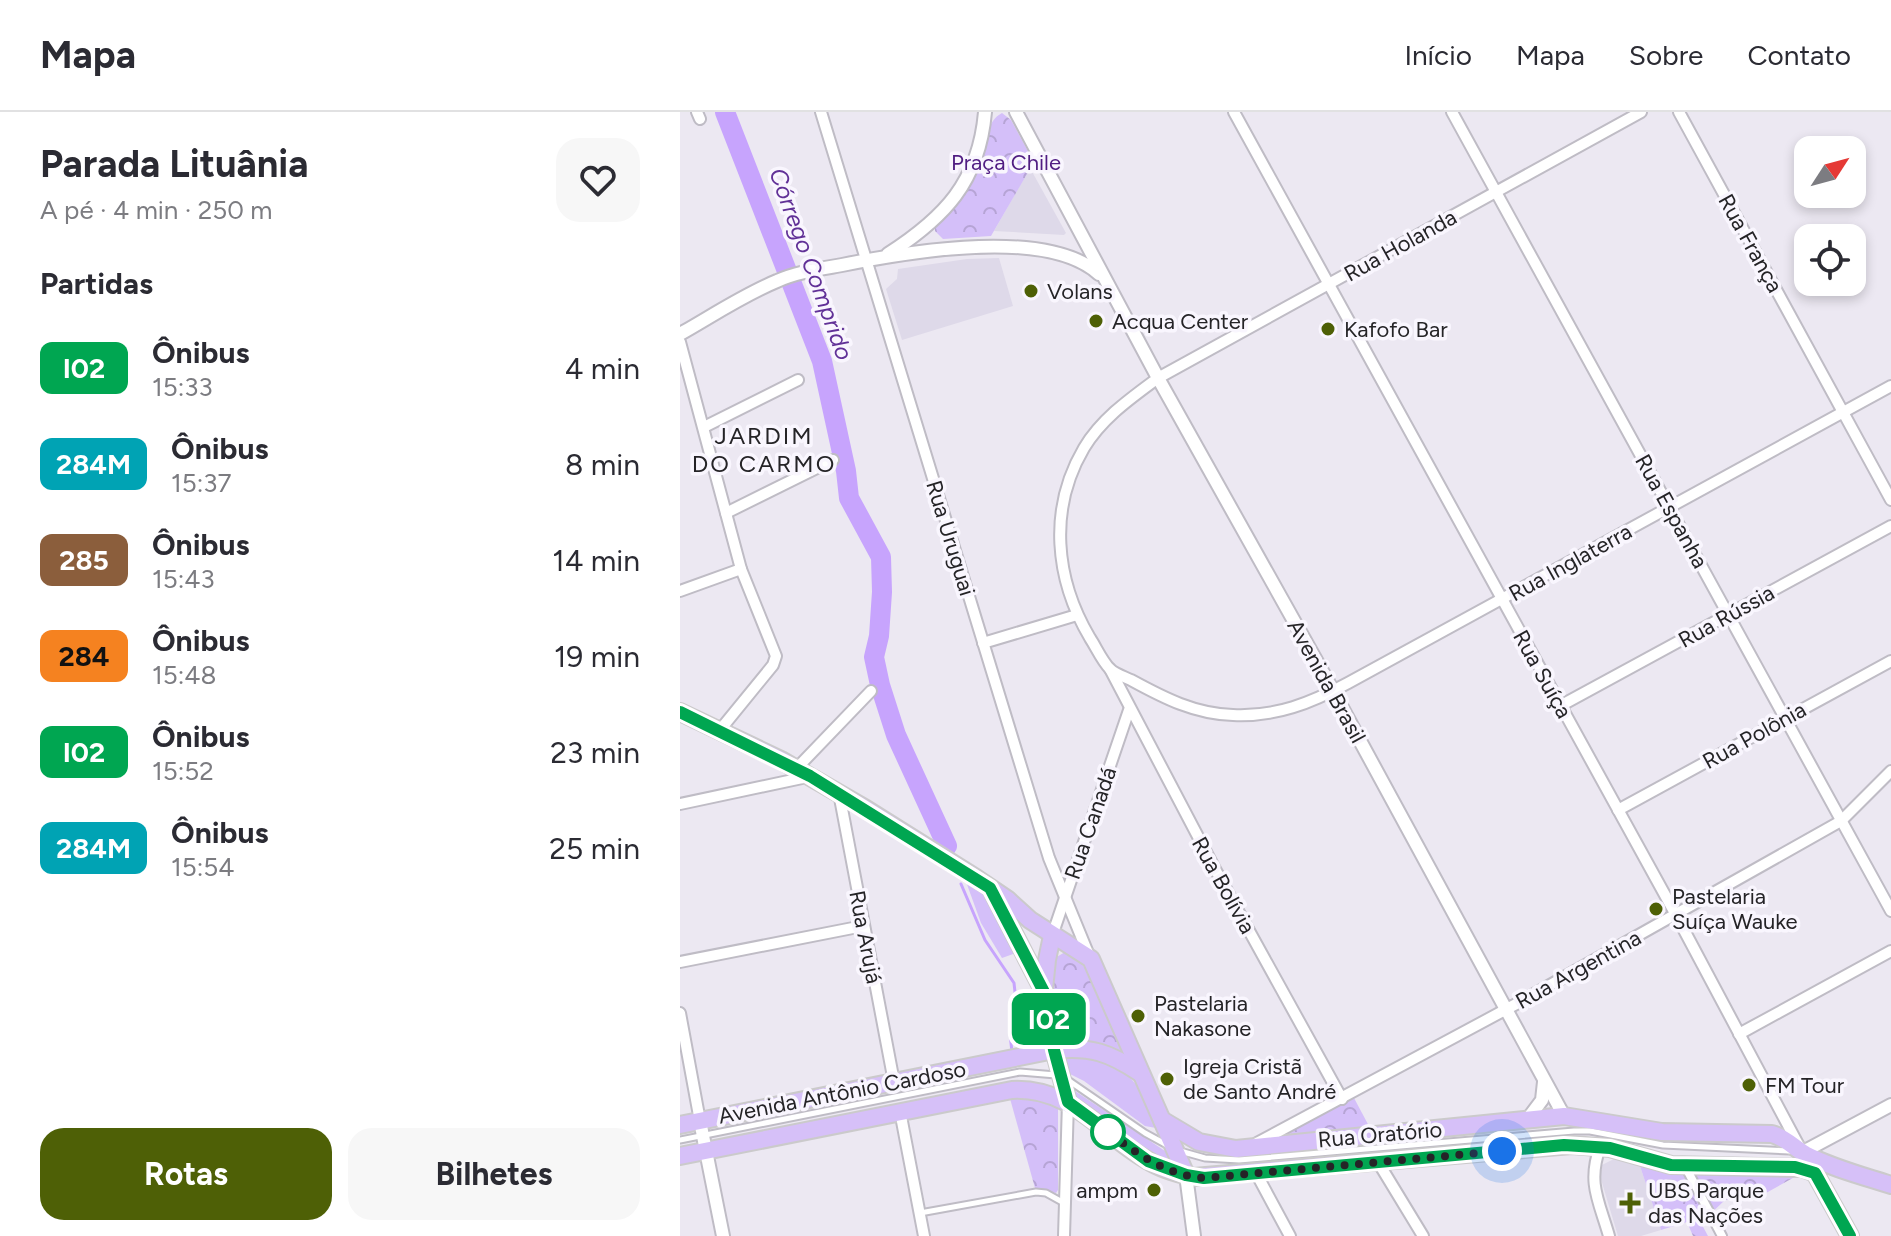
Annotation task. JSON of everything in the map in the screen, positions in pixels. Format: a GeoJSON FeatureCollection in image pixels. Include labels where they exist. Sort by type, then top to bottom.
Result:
{"type":"FeatureCollection","features":[{"type":"Feature","properties":{"kind":"main road"},"geometry":{"type":"LineString","coordinates":[[680,712],[839,793],[990,888],[1052,936],[1091,959],[1186,1175]]}},
{"type":"Feature","properties":{"kind":"main road"},"geometry":{"type":"LineString","coordinates":[[990,888],[1044,992]]}},
{"type":"Feature","properties":{"kind":"main road"},"geometry":{"type":"LineString","coordinates":[[1052,936],[1044,992],[1054,1050],[1068,1102]]}},
{"type":"Feature","properties":{"kind":"main road"},"geometry":{"type":"LineString","coordinates":[[1047,960],[1068,945]]}},
{"type":"Feature","properties":{"kind":"main road","name":"Avenida Antônio Cardoso"},"geometry":{"type":"LineString","coordinates":[[680,1156],[703,1135],[894,1082],[1054,1050],[1105,1053],[1142,1074]]}},
{"type":"Feature","properties":{"kind":"main road","name":"Avenida Antônio Cardoso"},"geometry":{"type":"LineString","coordinates":[[680,1125],[703,1135],[900,1111],[1012,1090],[1034,1089],[1068,1102]]}},
{"type":"Feature","properties":{"kind":"main road","name":"Rua Oratório"},"geometry":{"type":"LineString","coordinates":[[1068,1102],[1148,1161],[1204,1178],[1564,1145],[1600,1147],[1685,1166],[1795,1167],[1815,1173]]}},
{"type":"Feature","properties":{"kind":"main road","name":"Rua Oratório"},"geometry":{"type":"LineString","coordinates":[[1162,1120],[1210,1146],[1236,1149],[1564,1116],[1662,1132],[1772,1134],[1789,1141],[1803,1152],[1891,1185]]}},
{"type":"Feature","properties":{"kind":"main road","name":"Rua Suíça"},"geometry":{"type":"LineString","coordinates":[[1815,1173],[1850,1236]]}},
{"type":"Feature","properties":{"kind":"street","name":"Rua Uruguai"},"geometry":{"type":"LineString","coordinates":[[821,112],[1049,858],[1091,959]]}},
{"type":"Feature","properties":{"kind":"street"},"geometry":{"type":"LineString","coordinates":[[1016,112],[1107,282]]}},
{"type":"Feature","properties":{"kind":"street","name":"Rua Suíça"},"geometry":{"type":"LineString","coordinates":[[1234,112],[1815,1173]]}},
{"type":"Feature","properties":{"kind":"street","name":"Rua Espanha"},"geometry":{"type":"LineString","coordinates":[[1452,112],[1891,911]]}},
{"type":"Feature","properties":{"kind":"street","name":"Rua Holanda"},"geometry":{"type":"LineString","coordinates":[[1077,615],[1067,589],[1059,550],[1063,506],[1071,476],[1095,431],[1110,416],[1158,378],[1641,112]]}},
{"type":"Feature","properties":{"kind":"street","name":"Rua França"},"geometry":{"type":"LineString","coordinates":[[1679,112],[1891,500]]}},
{"type":"Feature","properties":{"kind":"street"},"geometry":{"type":"LineString","coordinates":[[885,256],[929,226],[955,196],[972,167],[986,113]]}},
{"type":"Feature","properties":{"kind":"street"},"geometry":{"type":"LineString","coordinates":[[929,226],[931,237],[941,249]]}},
{"type":"Feature","properties":{"kind":"street"},"geometry":{"type":"LineString","coordinates":[[1058,253],[1074,243],[1079,231]]}},
{"type":"Feature","properties":{"kind":"street"},"geometry":{"type":"LineString","coordinates":[[680,334],[777,280],[885,256],[941,249],[1016,248],[1058,253],[1084,263],[1107,282]]}},
{"type":"Feature","properties":{"kind":"street","name":"Avenida Brasil"},"geometry":{"type":"LineString","coordinates":[[1107,282],[1334,691],[1564,1116]]}},
{"type":"Feature","properties":{"kind":"street"},"geometry":{"type":"LineString","coordinates":[[680,342],[741,569],[776,659],[720,730]]}},
{"type":"Feature","properties":{"kind":"street"},"geometry":{"type":"LineString","coordinates":[[704,427],[798,380]]}},
{"type":"Feature","properties":{"kind":"street","name":"Rua Inglaterra"},"geometry":{"type":"LineString","coordinates":[[1110,669],[1182,706],[1231,715],[1280,712],[1303,705],[1334,691],[1891,386]]}},
{"type":"Feature","properties":{"kind":"street"},"geometry":{"type":"LineString","coordinates":[[726,513],[833,460]]}},
{"type":"Feature","properties":{"kind":"street","name":"Rua Rússia"},"geometry":{"type":"LineString","coordinates":[[1560,706],[1891,526]]}},
{"type":"Feature","properties":{"kind":"street"},"geometry":{"type":"LineString","coordinates":[[680,591],[741,569]]}},
{"type":"Feature","properties":{"kind":"street"},"geometry":{"type":"LineString","coordinates":[[983,643],[1077,615]]}},
{"type":"Feature","properties":{"kind":"street","name":"Rua Bolívia"},"geometry":{"type":"LineString","coordinates":[[1077,615],[1110,669],[1128,702],[1129,710],[1342,1099]]}},
{"type":"Feature","properties":{"kind":"street","name":"Rua Polônia"},"geometry":{"type":"LineString","coordinates":[[1618,810],[1891,661]]}},
{"type":"Feature","properties":{"kind":"street"},"geometry":{"type":"LineString","coordinates":[[680,804],[803,772],[871,691]]}},
{"type":"Feature","properties":{"kind":"street","name":"Rua Canadá"},"geometry":{"type":"LineString","coordinates":[[1052,936],[1129,710]]}},
{"type":"Feature","properties":{"kind":"street","name":"Rua Argentina"},"geometry":{"type":"LineString","coordinates":[[1250,1147],[1506,1010],[1841,821],[1891,771]]}},
{"type":"Feature","properties":{"kind":"street","name":"Rua Arujá"},"geometry":{"type":"LineString","coordinates":[[839,793],[894,1082]]}},
{"type":"Feature","properties":{"kind":"street"},"geometry":{"type":"LineString","coordinates":[[680,962],[863,926]]}},
{"type":"Feature","properties":{"kind":"street"},"geometry":{"type":"LineString","coordinates":[[1739,1034],[1891,951]]}},
{"type":"Feature","properties":{"kind":"street"},"geometry":{"type":"LineString","coordinates":[[680,1013],[723,1236]]}},
{"type":"Feature","properties":{"kind":"street"},"geometry":{"type":"LineString","coordinates":[[1527,1120],[1542,1100],[1544,1082]]}},
{"type":"Feature","properties":{"kind":"street"},"geometry":{"type":"LineString","coordinates":[[1064,1236],[1068,1102]]}},
{"type":"Feature","properties":{"kind":"street"},"geometry":{"type":"LineString","coordinates":[[1803,1152],[1891,1105]]}},
{"type":"Feature","properties":{"kind":"street"},"geometry":{"type":"LineString","coordinates":[[900,1111],[924,1236]]}},
{"type":"Feature","properties":{"kind":"street"},"geometry":{"type":"LineString","coordinates":[[1600,1147],[1593,1182],[1609,1236]]}},
{"type":"Feature","properties":{"kind":"street"},"geometry":{"type":"LineString","coordinates":[[1378,1162],[1423,1236]]}},
{"type":"Feature","properties":{"kind":"street"},"geometry":{"type":"LineString","coordinates":[[1685,1166],[1722,1236]]}},
{"type":"Feature","properties":{"kind":"street"},"geometry":{"type":"LineString","coordinates":[[1256,1173],[1290,1236]]}},
{"type":"Feature","properties":{"kind":"street"},"geometry":{"type":"LineString","coordinates":[[1186,1175],[1194,1236]]}},
{"type":"Feature","properties":{"kind":"lane"},"geometry":{"type":"LineString","coordinates":[[680,1140],[1020,1072],[1061,1077],[1085,1090],[1145,1133],[1175,1149],[1205,1158],[1239,1160],[1590,1131],[1663,1145],[1803,1152]]}},
{"type":"Feature","properties":{"kind":"lane"},"geometry":{"type":"LineString","coordinates":[[919,1214],[1036,1192],[1046,1193],[1064,1203]]}},
{"type":"Feature","properties":{"kind":"shaded area"},"geometry":{"type":"Polygon","coordinates":[[[1030,168],[1066,233],[1064,235],[994,231],[1030,168]]]}},
{"type":"Feature","properties":{"kind":"shaded area"},"geometry":{"type":"Polygon","coordinates":[[[999,258],[1013,306],[902,340],[886,289],[897,279],[898,269],[967,259],[999,258]]]}},
{"type":"Feature","properties":{"kind":"shaded area","name":"UBS Parque das Nações"},"geometry":{"type":"Polygon","coordinates":[[[1614,1159],[1640,1166],[1661,1230],[1641,1236],[1618,1236],[1600,1176],[1602,1165],[1614,1159]]]}},
{"type":"Feature","properties":{"kind":"green space","name":"Praça Chile"},"geometry":{"type":"Polygon","coordinates":[[[1002,113],[1011,120],[1034,162],[991,236],[943,239],[935,227],[968,185],[982,157],[990,126],[1002,113]]]}},
{"type":"Feature","properties":{"kind":"green space"},"geometry":{"type":"Polygon","coordinates":[[[965,879],[990,900],[1019,952],[1002,958],[981,923],[965,879]]]}},
{"type":"Feature","properties":{"kind":"green space"},"geometry":{"type":"Polygon","coordinates":[[[1065,952],[1084,967],[1092,979],[1106,1006],[1121,1051],[1059,1044],[1049,994],[1055,958],[1065,952]]]}},
{"type":"Feature","properties":{"kind":"green space"},"geometry":{"type":"Polygon","coordinates":[[[1095,1054],[1121,1070],[1135,1084],[1156,1128],[1145,1126],[1070,1074],[1065,1057],[1095,1054]]]}},
{"type":"Feature","properties":{"kind":"green space"},"geometry":{"type":"Polygon","coordinates":[[[1072,1089],[1165,1151],[1171,1163],[1161,1162],[1076,1100],[1072,1089]]]}},
{"type":"Feature","properties":{"kind":"green space"},"geometry":{"type":"Polygon","coordinates":[[[1027,1094],[1058,1106],[1056,1193],[1035,1188],[1009,1095],[1027,1094]]]}},
{"type":"Feature","properties":{"kind":"green space"},"geometry":{"type":"Polygon","coordinates":[[[1354,1098],[1370,1128],[1276,1137],[1354,1098]]]}},
{"type":"Feature","properties":{"kind":"green space"},"geometry":{"type":"Polygon","coordinates":[[[1640,1166],[1659,1170],[1800,1174],[1757,1198],[1725,1200],[1701,1223],[1708,1236],[1693,1236],[1687,1222],[1661,1230],[1640,1166]]]}},
{"type":"Feature","properties":{"kind":"waterway","name":"Córrego Comprido"},"geometry":{"type":"LineString","coordinates":[[725,112],[822,361],[849,498],[881,557],[879,636],[874,657],[880,685],[896,735],[947,846]]}},
{"type":"Feature","properties":{"kind":"waterway","name":"Córrego Comprido"},"geometry":{"type":"LineString","coordinates":[[961,884],[985,940],[1014,983],[1016,1001],[1010,1034],[1012,1052]]}},
{"type":"Feature","properties":{"kind":"bus line","name":"I02"},"geometry":{"type":"LineString","coordinates":[[680,712],[810,776],[990,888],[1044,992],[1054,1050],[1068,1102],[1156,1165],[1204,1178],[1564,1145],[1592,1146],[1671,1165],[1795,1167],[1809,1170],[1815,1173],[1850,1236]]}},
{"type":"Feature","properties":{"kind":"place","name":"Volans"},"geometry":{"type":"Point","coordinates":[1031,291]}},
{"type":"Feature","properties":{"kind":"place","name":"Acqua Center"},"geometry":{"type":"Point","coordinates":[1096,321]}},
{"type":"Feature","properties":{"kind":"place","name":"Kafofo Bar"},"geometry":{"type":"Point","coordinates":[1328,329]}},
{"type":"Feature","properties":{"kind":"place","name":"Pastelaria Suíça Wauke"},"geometry":{"type":"Point","coordinates":[1656,909]}},
{"type":"Feature","properties":{"kind":"place","name":"Pastelaria Nakasone"},"geometry":{"type":"Point","coordinates":[1138,1016]}},
{"type":"Feature","properties":{"kind":"place","name":"Igreja Cristã de Santo André"},"geometry":{"type":"Point","coordinates":[1167,1079]}},
{"type":"Feature","properties":{"kind":"place","name":"FM Tour"},"geometry":{"type":"Point","coordinates":[1749,1085]}},
{"type":"Feature","properties":{"kind":"place","name":"ampm"},"geometry":{"type":"Point","coordinates":[1154,1190]}},
{"type":"Feature","properties":{"kind":"place","name":"UBS Parque das Nações"},"geometry":{"type":"Point","coordinates":[1630,1203]}},
{"type":"Feature","properties":{"kind":"district","name":"JARDIM DO CARMO"},"geometry":{"type":"Point","coordinates":[764,450]}},
{"type":"Feature","properties":{"kind":"route"},"geometry":{"type":"LineString","coordinates":[[1108,1132],[1104,1129],[1148,1161],[1204,1178],[1502,1151]]}}]}
